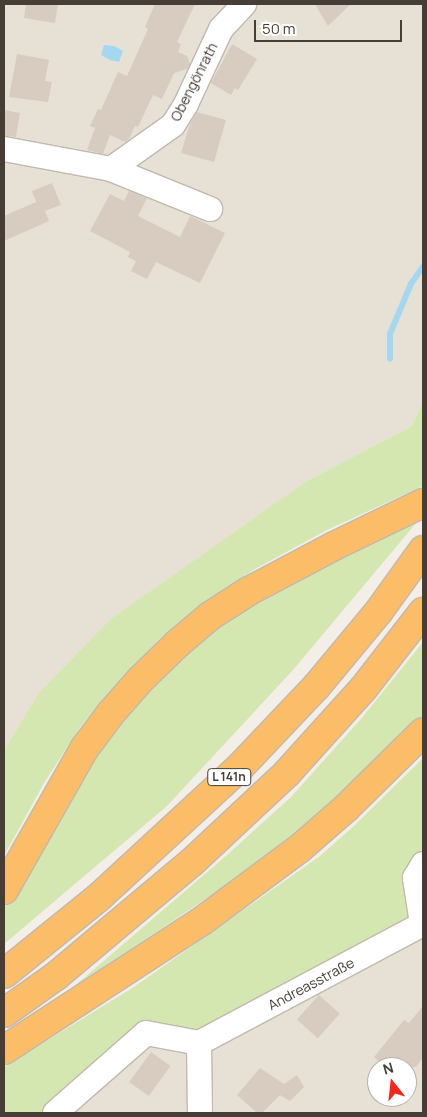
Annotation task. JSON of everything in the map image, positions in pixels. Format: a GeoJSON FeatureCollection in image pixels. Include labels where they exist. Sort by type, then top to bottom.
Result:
{"type":"FeatureCollection","features":[{"type":"Feature","properties":{"kind":"highway"},"geometry":{"type":"LineString","coordinates":[[4,890],[84,749],[110,713],[140,680],[210,616],[249,591],[334,546],[423,503]]}},
{"type":"Feature","properties":{"kind":"highway","name":"L 141n"},"geometry":{"type":"LineString","coordinates":[[4,974],[98,898],[240,767],[316,687],[379,611],[423,550]]}},
{"type":"Feature","properties":{"kind":"highway","name":"L 141n"},"geometry":{"type":"LineString","coordinates":[[4,1013],[56,976],[185,868],[287,773],[363,689],[423,612]]}},
{"type":"Feature","properties":{"kind":"highway"},"geometry":{"type":"LineString","coordinates":[[4,1050],[202,921],[299,849],[374,782],[423,732]]}},
{"type":"Feature","properties":{"kind":"street","name":"Obengönrath"},"geometry":{"type":"LineString","coordinates":[[111,169],[173,125],[186,104],[221,29],[244,4]]}},
{"type":"Feature","properties":{"kind":"street"},"geometry":{"type":"LineString","coordinates":[[4,149],[111,169],[210,209]]}},
{"type":"Feature","properties":{"kind":"street"},"geometry":{"type":"LineString","coordinates":[[423,864],[415,878],[423,924]]}},
{"type":"Feature","properties":{"kind":"street","name":"Andreasstraße"},"geometry":{"type":"LineString","coordinates":[[199,1044],[423,924]]}},
{"type":"Feature","properties":{"kind":"street"},"geometry":{"type":"LineString","coordinates":[[55,1113],[146,1033],[199,1044],[200,1113]]}},
{"type":"Feature","properties":{"kind":"shaded area"},"geometry":{"type":"Polygon","coordinates":[[[4,4],[423,4],[423,401],[412,426],[307,481],[39,693],[4,750],[4,4]]]}},
{"type":"Feature","properties":{"kind":"shaded area"},"geometry":{"type":"Polygon","coordinates":[[[423,847],[423,1113],[44,1113],[408,871],[423,847]]]}},
{"type":"Feature","properties":{"kind":"green space"},"geometry":{"type":"Polygon","coordinates":[[[423,401],[423,486],[327,530],[255,569],[209,600],[161,638],[117,683],[81,726],[44,783],[4,856],[4,750],[39,693],[111,619],[307,481],[412,426],[423,401]]]}},
{"type":"Feature","properties":{"kind":"green space"},"geometry":{"type":"Polygon","coordinates":[[[417,522],[293,670],[167,806],[4,944],[4,909],[65,797],[114,728],[164,672],[222,622],[276,587],[417,522]]]}},
{"type":"Feature","properties":{"kind":"green space"},"geometry":{"type":"Polygon","coordinates":[[[423,642],[423,715],[390,752],[322,815],[262,861],[70,990],[227,855],[291,797],[361,719],[423,642]]]}},
{"type":"Feature","properties":{"kind":"green space"},"geometry":{"type":"Polygon","coordinates":[[[423,758],[423,847],[409,871],[417,921],[199,1035],[145,1023],[44,1113],[4,1113],[4,1067],[134,987],[320,856],[355,825],[423,758]]]}},
{"type":"Feature","properties":{"kind":"water"},"geometry":{"type":"Polygon","coordinates":[[[104,45],[114,46],[123,51],[119,62],[101,55],[104,45]]]}},
{"type":"Feature","properties":{"kind":"building"},"geometry":{"type":"Polygon","coordinates":[[[26,4],[58,4],[55,23],[24,18],[26,4]]]}},
{"type":"Feature","properties":{"kind":"building"},"geometry":{"type":"Polygon","coordinates":[[[155,4],[195,4],[177,42],[181,44],[178,52],[187,56],[190,64],[187,69],[174,73],[162,99],[153,95],[138,127],[135,126],[129,139],[125,142],[110,135],[103,154],[87,150],[95,128],[90,126],[98,109],[101,110],[118,72],[127,76],[148,29],[145,27],[155,4]]]}},
{"type":"Feature","properties":{"kind":"building"},"geometry":{"type":"Polygon","coordinates":[[[315,4],[351,4],[328,26],[315,4]]]}},
{"type":"Feature","properties":{"kind":"building"},"geometry":{"type":"Polygon","coordinates":[[[232,44],[257,59],[238,90],[235,88],[231,95],[211,83],[232,44]]]}},
{"type":"Feature","properties":{"kind":"building"},"geometry":{"type":"Polygon","coordinates":[[[17,54],[49,60],[45,81],[52,82],[48,102],[9,97],[17,54]]]}},
{"type":"Feature","properties":{"kind":"building"},"geometry":{"type":"Polygon","coordinates":[[[4,110],[20,113],[16,137],[4,136],[4,110]]]}},
{"type":"Feature","properties":{"kind":"building"},"geometry":{"type":"Polygon","coordinates":[[[197,112],[226,120],[214,162],[181,153],[190,124],[197,112]]]}},
{"type":"Feature","properties":{"kind":"building"},"geometry":{"type":"Polygon","coordinates":[[[52,183],[61,205],[45,211],[49,221],[4,241],[4,216],[36,202],[32,191],[52,183]]]}},
{"type":"Feature","properties":{"kind":"building"},"geometry":{"type":"Polygon","coordinates":[[[129,191],[147,198],[138,216],[180,237],[190,216],[225,233],[200,283],[156,262],[147,279],[131,271],[136,261],[128,257],[130,252],[90,231],[110,194],[124,201],[129,191]]]}},
{"type":"Feature","properties":{"kind":"building"},"geometry":{"type":"Polygon","coordinates":[[[319,995],[340,1014],[318,1038],[297,1020],[319,995]]]}},
{"type":"Feature","properties":{"kind":"building"},"geometry":{"type":"Polygon","coordinates":[[[423,1006],[423,1058],[417,1066],[417,1057],[374,1057],[404,1020],[409,1023],[423,1006]]]}},
{"type":"Feature","properties":{"kind":"building"},"geometry":{"type":"Polygon","coordinates":[[[151,1052],[170,1066],[149,1096],[129,1082],[151,1052]]]}},
{"type":"Feature","properties":{"kind":"building"},"geometry":{"type":"Polygon","coordinates":[[[260,1068],[284,1084],[297,1075],[304,1087],[290,1101],[280,1095],[262,1113],[257,1113],[237,1095],[260,1068]]]}},
{"type":"Feature","properties":{"kind":"waterway"},"geometry":{"type":"LineString","coordinates":[[390,359],[390,334],[411,284],[423,267]]}}]}
